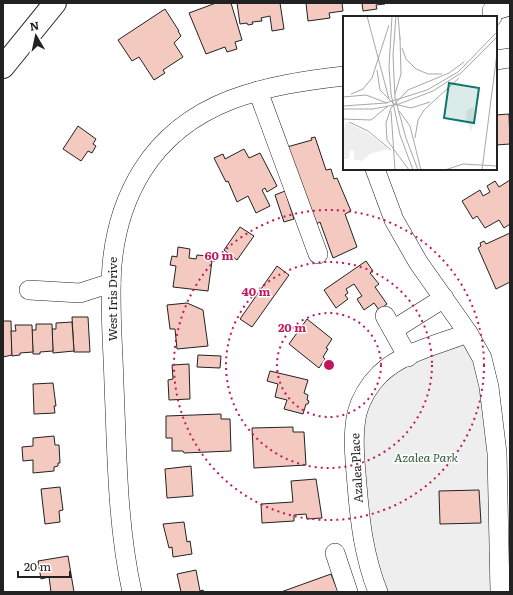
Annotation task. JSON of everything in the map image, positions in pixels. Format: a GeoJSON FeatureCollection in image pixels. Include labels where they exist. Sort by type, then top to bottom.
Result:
{"type":"FeatureCollection","features":[{"type":"Feature","properties":{"kind":"highway"},"geometry":{"type":"LineString","coordinates":[[3,67],[55,3]]}},
{"type":"Feature","properties":{"kind":"street"},"geometry":{"type":"LineString","coordinates":[[492,16],[492,10],[510,6]]}},
{"type":"Feature","properties":{"kind":"street","name":"West Iris Drive"},"geometry":{"type":"LineString","coordinates":[[132,592],[125,557],[119,497],[111,283],[114,246],[123,208],[133,185],[153,154],[172,134],[196,116],[229,100],[258,91],[343,76]]}},
{"type":"Feature","properties":{"kind":"street"},"geometry":{"type":"LineString","coordinates":[[258,91],[318,254]]}},
{"type":"Feature","properties":{"kind":"street"},"geometry":{"type":"LineString","coordinates":[[375,170],[394,220],[418,262],[468,333],[482,358],[489,387],[497,454],[500,592]]}},
{"type":"Feature","properties":{"kind":"street"},"geometry":{"type":"LineString","coordinates":[[29,290],[80,293],[111,283]]}},
{"type":"Feature","properties":{"kind":"street"},"geometry":{"type":"LineString","coordinates":[[408,357],[389,323],[444,298]]}},
{"type":"Feature","properties":{"kind":"street","name":"Azalea Place"},"geometry":{"type":"LineString","coordinates":[[376,587],[361,530],[354,449],[357,412],[365,394],[375,379],[387,369],[408,357],[468,333]]}},
{"type":"Feature","properties":{"kind":"street"},"geometry":{"type":"LineString","coordinates":[[335,554],[349,592],[376,587]]}},
{"type":"Feature","properties":{"kind":"green space","name":"Azalea Park"},"geometry":{"type":"Polygon","coordinates":[[[468,333],[482,358],[500,592],[378,592],[356,472],[369,386],[468,333]]]}},
{"type":"Feature","properties":{"kind":"building"},"geometry":{"type":"Polygon","coordinates":[[[216,3],[231,3],[242,40],[235,42],[237,49],[227,52],[225,47],[206,54],[189,13],[216,3]]]}},
{"type":"Feature","properties":{"kind":"building"},"geometry":{"type":"Polygon","coordinates":[[[237,3],[280,3],[284,29],[272,31],[270,16],[261,18],[262,21],[252,22],[253,24],[240,24],[237,3]]]}},
{"type":"Feature","properties":{"kind":"building"},"geometry":{"type":"Polygon","coordinates":[[[306,3],[342,3],[343,11],[329,13],[330,18],[308,21],[306,3]]]}},
{"type":"Feature","properties":{"kind":"building"},"geometry":{"type":"Polygon","coordinates":[[[362,3],[385,4],[376,5],[377,9],[363,11],[362,3]]]}},
{"type":"Feature","properties":{"kind":"building"},"geometry":{"type":"Polygon","coordinates":[[[165,9],[181,36],[174,43],[183,57],[163,70],[165,73],[154,80],[139,57],[132,61],[118,40],[165,9]]]}},
{"type":"Feature","properties":{"kind":"building"},"geometry":{"type":"Polygon","coordinates":[[[509,114],[510,144],[497,145],[497,115],[509,114]]]}},
{"type":"Feature","properties":{"kind":"building"},"geometry":{"type":"Polygon","coordinates":[[[78,126],[96,139],[93,144],[96,146],[92,153],[88,151],[81,161],[63,149],[78,126]]]}},
{"type":"Feature","properties":{"kind":"building"},"geometry":{"type":"Polygon","coordinates":[[[315,137],[326,170],[331,169],[334,179],[337,178],[351,211],[345,214],[357,247],[333,258],[320,222],[316,224],[287,147],[312,140],[311,138],[315,137]]]}},
{"type":"Feature","properties":{"kind":"building"},"geometry":{"type":"Polygon","coordinates":[[[244,149],[249,158],[260,153],[277,186],[267,192],[265,188],[262,190],[270,206],[256,213],[248,196],[237,202],[228,181],[226,182],[214,158],[223,154],[225,159],[244,149]]]}},
{"type":"Feature","properties":{"kind":"building"},"geometry":{"type":"Polygon","coordinates":[[[510,180],[510,224],[504,228],[499,220],[485,228],[477,216],[473,219],[462,201],[480,190],[483,196],[490,192],[487,186],[495,181],[499,187],[510,180]]]}},
{"type":"Feature","properties":{"kind":"building"},"geometry":{"type":"Polygon","coordinates":[[[285,191],[294,219],[284,222],[275,195],[285,191]]]}},
{"type":"Feature","properties":{"kind":"building"},"geometry":{"type":"Polygon","coordinates":[[[240,227],[254,236],[237,260],[224,250],[240,227]]]}},
{"type":"Feature","properties":{"kind":"building"},"geometry":{"type":"Polygon","coordinates":[[[510,233],[510,282],[496,289],[478,248],[481,246],[480,243],[484,241],[486,244],[510,233]]]}},
{"type":"Feature","properties":{"kind":"building"},"geometry":{"type":"Polygon","coordinates":[[[178,247],[190,249],[189,258],[196,259],[197,255],[207,256],[206,260],[212,261],[208,291],[173,287],[176,266],[170,265],[172,256],[177,257],[178,247]]]}},
{"type":"Feature","properties":{"kind":"building"},"geometry":{"type":"Polygon","coordinates":[[[366,261],[373,271],[370,273],[379,284],[375,287],[387,304],[379,310],[374,303],[364,310],[357,299],[362,296],[354,284],[346,289],[348,293],[345,295],[348,299],[336,308],[324,290],[366,261]]]}},
{"type":"Feature","properties":{"kind":"building"},"geometry":{"type":"Polygon","coordinates":[[[277,266],[289,275],[252,327],[240,319],[277,266]]]}},
{"type":"Feature","properties":{"kind":"building"},"geometry":{"type":"Polygon","coordinates":[[[187,303],[203,310],[208,346],[177,349],[175,329],[170,329],[167,305],[187,303]]]}},
{"type":"Feature","properties":{"kind":"building"},"geometry":{"type":"Polygon","coordinates":[[[72,317],[88,317],[90,352],[74,352],[72,317]]]}},
{"type":"Feature","properties":{"kind":"building"},"geometry":{"type":"Polygon","coordinates":[[[307,319],[332,339],[326,348],[328,349],[323,357],[325,359],[319,368],[289,344],[307,319]]]}},
{"type":"Feature","properties":{"kind":"building"},"geometry":{"type":"Polygon","coordinates":[[[3,321],[11,321],[12,355],[3,357],[3,321]]]}},
{"type":"Feature","properties":{"kind":"building"},"geometry":{"type":"Polygon","coordinates":[[[72,322],[74,351],[53,353],[52,329],[56,329],[56,323],[72,322]]]}},
{"type":"Feature","properties":{"kind":"building"},"geometry":{"type":"Polygon","coordinates":[[[36,324],[52,324],[53,351],[33,354],[32,330],[36,330],[36,324]]]}},
{"type":"Feature","properties":{"kind":"building"},"geometry":{"type":"Polygon","coordinates":[[[15,325],[32,325],[33,352],[20,353],[20,355],[12,356],[11,331],[16,331],[15,325]]]}},
{"type":"Feature","properties":{"kind":"building"},"geometry":{"type":"Polygon","coordinates":[[[198,355],[221,356],[220,368],[197,367],[198,355]]]}},
{"type":"Feature","properties":{"kind":"building"},"geometry":{"type":"Polygon","coordinates":[[[189,364],[190,399],[169,400],[168,380],[173,379],[172,365],[189,364]]]}},
{"type":"Feature","properties":{"kind":"building"},"geometry":{"type":"Polygon","coordinates":[[[270,371],[308,380],[304,393],[308,395],[307,400],[309,401],[308,404],[306,404],[303,414],[284,409],[287,400],[275,397],[278,384],[267,381],[270,371]]]}},
{"type":"Feature","properties":{"kind":"building"},"geometry":{"type":"Polygon","coordinates":[[[53,383],[56,406],[54,406],[55,413],[34,414],[33,384],[53,383]]]}},
{"type":"Feature","properties":{"kind":"building"},"geometry":{"type":"Polygon","coordinates":[[[221,414],[221,419],[230,419],[231,451],[184,453],[183,451],[172,451],[172,438],[166,438],[166,416],[221,414]]]}},
{"type":"Feature","properties":{"kind":"building"},"geometry":{"type":"Polygon","coordinates":[[[293,427],[293,432],[304,432],[306,465],[254,468],[252,428],[293,427]]]}},
{"type":"Feature","properties":{"kind":"building"},"geometry":{"type":"Polygon","coordinates":[[[54,436],[55,445],[59,445],[60,463],[58,463],[58,466],[54,467],[54,471],[33,473],[33,460],[23,461],[22,447],[33,446],[33,438],[54,436]]]}},
{"type":"Feature","properties":{"kind":"building"},"geometry":{"type":"Polygon","coordinates":[[[191,466],[193,496],[167,498],[165,469],[191,466]]]}},
{"type":"Feature","properties":{"kind":"building"},"geometry":{"type":"Polygon","coordinates":[[[316,479],[322,518],[307,519],[306,514],[294,515],[294,521],[262,523],[261,504],[293,502],[291,481],[316,479]]]}},
{"type":"Feature","properties":{"kind":"building"},"geometry":{"type":"Polygon","coordinates":[[[60,487],[63,510],[59,511],[60,522],[45,524],[41,489],[60,487]]]}},
{"type":"Feature","properties":{"kind":"building"},"geometry":{"type":"Polygon","coordinates":[[[479,490],[481,523],[440,524],[439,491],[479,490]]]}},
{"type":"Feature","properties":{"kind":"building"},"geometry":{"type":"Polygon","coordinates":[[[184,522],[187,542],[190,541],[192,554],[173,557],[172,547],[169,548],[163,524],[184,522]]]}},
{"type":"Feature","properties":{"kind":"building"},"geometry":{"type":"Polygon","coordinates":[[[68,556],[74,592],[51,592],[49,577],[41,579],[38,561],[68,556]]]}},
{"type":"Feature","properties":{"kind":"building"},"geometry":{"type":"Polygon","coordinates":[[[196,570],[200,591],[203,590],[204,592],[181,592],[177,574],[196,570]]]}},
{"type":"Feature","properties":{"kind":"building"},"geometry":{"type":"Polygon","coordinates":[[[331,574],[338,592],[281,592],[331,574]]]}}]}
